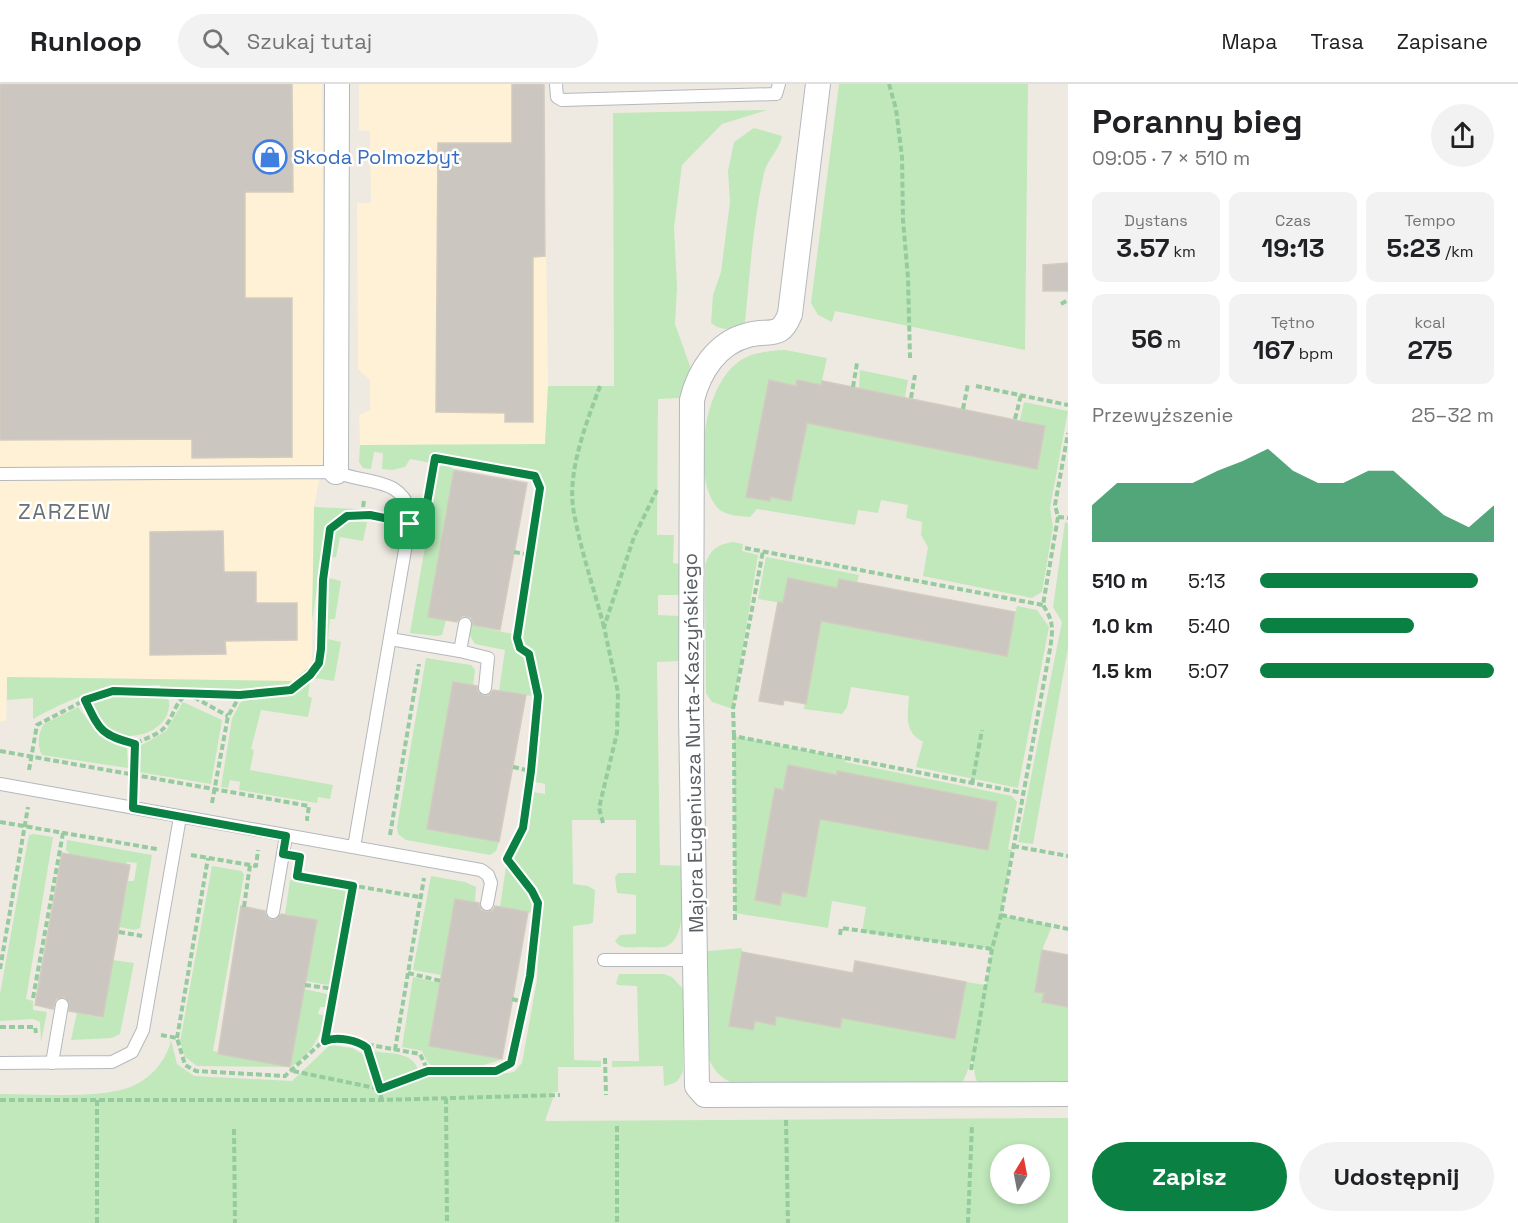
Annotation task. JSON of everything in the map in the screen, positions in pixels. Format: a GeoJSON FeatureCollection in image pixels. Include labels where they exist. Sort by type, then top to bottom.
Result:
{"type":"FeatureCollection","features":[{"type":"Feature","properties":{"kind":"street"},"geometry":{"type":"LineString","coordinates":[[336,84],[336,472]]}},
{"type":"Feature","properties":{"kind":"street","name":"Majora Eugeniusza Nurta-Kaszyńskiego"},"geometry":{"type":"LineString","coordinates":[[818,84],[790,314],[786,325],[779,332],[750,334],[723,348],[707,364],[697,379],[692,400],[691,713],[697,1086],[705,1095],[1068,1094]]}},
{"type":"Feature","properties":{"kind":"lane"},"geometry":{"type":"LineString","coordinates":[[556,84],[556,97],[562,100],[776,94],[779,84]]}},
{"type":"Feature","properties":{"kind":"lane"},"geometry":{"type":"LineString","coordinates":[[0,474],[336,472],[395,488],[407,499],[411,515],[410,524],[354,848]]}},
{"type":"Feature","properties":{"kind":"lane"},"geometry":{"type":"LineString","coordinates":[[460,651],[465,624]]}},
{"type":"Feature","properties":{"kind":"lane"},"geometry":{"type":"LineString","coordinates":[[390,639],[488,658],[485,688]]}},
{"type":"Feature","properties":{"kind":"lane"},"geometry":{"type":"LineString","coordinates":[[0,784],[480,870],[488,875],[491,883],[487,904]]}},
{"type":"Feature","properties":{"kind":"lane"},"geometry":{"type":"LineString","coordinates":[[0,1063],[112,1062],[132,1052],[143,1030],[180,817]]}},
{"type":"Feature","properties":{"kind":"lane"},"geometry":{"type":"LineString","coordinates":[[273,912],[286,836]]}},
{"type":"Feature","properties":{"kind":"lane"},"geometry":{"type":"LineString","coordinates":[[604,960],[695,960]]}},
{"type":"Feature","properties":{"kind":"lane"},"geometry":{"type":"LineString","coordinates":[[52,1063],[62,1005]]}},
{"type":"Feature","properties":{"kind":"path"},"geometry":{"type":"LineString","coordinates":[[890,84],[896,109],[902,157],[910,358]]}},
{"type":"Feature","properties":{"kind":"path"},"geometry":{"type":"LineString","coordinates":[[1061,304],[1068,300]]}},
{"type":"Feature","properties":{"kind":"path"},"geometry":{"type":"LineString","coordinates":[[853,387],[857,363]]}},
{"type":"Feature","properties":{"kind":"path"},"geometry":{"type":"LineString","coordinates":[[911,398],[915,375]]}},
{"type":"Feature","properties":{"kind":"path"},"geometry":{"type":"LineString","coordinates":[[963,409],[968,384]]}},
{"type":"Feature","properties":{"kind":"path"},"geometry":{"type":"LineString","coordinates":[[600,386],[583,431],[575,473],[573,505],[618,692],[617,733],[599,808],[603,823]]}},
{"type":"Feature","properties":{"kind":"path"},"geometry":{"type":"LineString","coordinates":[[976,386],[1068,405]]}},
{"type":"Feature","properties":{"kind":"path"},"geometry":{"type":"LineString","coordinates":[[1015,419],[1020,396]]}},
{"type":"Feature","properties":{"kind":"path"},"geometry":{"type":"LineString","coordinates":[[968,1095],[992,949],[1001,915],[1053,629],[1051,618],[1043,605],[1058,517],[1055,505],[1068,436]]}},
{"type":"Feature","properties":{"kind":"path"},"geometry":{"type":"LineString","coordinates":[[0,969],[26,826],[28,807],[26,789],[37,725],[85,700],[113,691],[240,695],[291,690],[310,675],[319,663],[323,580],[330,529],[347,516],[370,515],[423,526],[435,458],[535,476],[540,488],[517,638],[520,648],[529,654],[538,696],[523,828],[507,859]]}},
{"type":"Feature","properties":{"kind":"path"},"geometry":{"type":"LineString","coordinates":[[604,627],[633,537],[657,490]]}},
{"type":"Feature","properties":{"kind":"path"},"geometry":{"type":"LineString","coordinates":[[362,516],[364,500]]}},
{"type":"Feature","properties":{"kind":"path"},"geometry":{"type":"LineString","coordinates":[[1058,517],[1068,518]]}},
{"type":"Feature","properties":{"kind":"path"},"geometry":{"type":"LineString","coordinates":[[745,548],[1043,605]]}},
{"type":"Feature","properties":{"kind":"path"},"geometry":{"type":"LineString","coordinates":[[735,920],[734,710],[763,551]]}},
{"type":"Feature","properties":{"kind":"path"},"geometry":{"type":"LineString","coordinates":[[513,552],[530,555]]}},
{"type":"Feature","properties":{"kind":"path"},"geometry":{"type":"LineString","coordinates":[[390,841],[421,664],[400,661],[404,640]]}},
{"type":"Feature","properties":{"kind":"path"},"geometry":{"type":"LineString","coordinates":[[188,694],[228,716]]}},
{"type":"Feature","properties":{"kind":"path"},"geometry":{"type":"LineString","coordinates":[[85,700],[96,723],[110,737],[135,744],[163,730],[174,714],[179,699],[188,694]]}},
{"type":"Feature","properties":{"kind":"path"},"geometry":{"type":"LineString","coordinates":[[209,821],[228,716],[240,695]]}},
{"type":"Feature","properties":{"kind":"path"},"geometry":{"type":"LineString","coordinates":[[972,784],[982,730]]}},
{"type":"Feature","properties":{"kind":"path"},"geometry":{"type":"LineString","coordinates":[[734,736],[1023,794]]}},
{"type":"Feature","properties":{"kind":"path"},"geometry":{"type":"LineString","coordinates":[[133,808],[135,744]]}},
{"type":"Feature","properties":{"kind":"path"},"geometry":{"type":"LineString","coordinates":[[0,751],[309,806],[307,819],[317,820]]}},
{"type":"Feature","properties":{"kind":"path"},"geometry":{"type":"LineString","coordinates":[[513,767],[531,771]]}},
{"type":"Feature","properties":{"kind":"path"},"geometry":{"type":"LineString","coordinates":[[0,822],[250,866],[256,866],[258,850],[300,857],[297,876],[420,897]]}},
{"type":"Feature","properties":{"kind":"path"},"geometry":{"type":"LineString","coordinates":[[357,828],[390,834]]}},
{"type":"Feature","properties":{"kind":"path"},"geometry":{"type":"LineString","coordinates":[[33,998],[63,833]]}},
{"type":"Feature","properties":{"kind":"path"},"geometry":{"type":"LineString","coordinates":[[1013,846],[1068,856]]}},
{"type":"Feature","properties":{"kind":"path"},"geometry":{"type":"LineString","coordinates":[[157,860],[159,849]]}},
{"type":"Feature","properties":{"kind":"path"},"geometry":{"type":"LineString","coordinates":[[208,858],[177,1038],[185,1065],[196,1071],[285,1076],[325,1041],[332,1038],[420,1054],[428,1071]]}},
{"type":"Feature","properties":{"kind":"path"},"geometry":{"type":"LineString","coordinates":[[499,859],[507,859]]}},
{"type":"Feature","properties":{"kind":"path"},"geometry":{"type":"LineString","coordinates":[[293,1071],[380,1089],[428,1071],[496,1071],[511,1063],[535,939],[538,903],[532,891],[507,859]]}},
{"type":"Feature","properties":{"kind":"path"},"geometry":{"type":"LineString","coordinates":[[395,1050],[427,861]]}},
{"type":"Feature","properties":{"kind":"path"},"geometry":{"type":"LineString","coordinates":[[244,907],[250,866]]}},
{"type":"Feature","properties":{"kind":"path"},"geometry":{"type":"LineString","coordinates":[[325,1041],[353,886]]}},
{"type":"Feature","properties":{"kind":"path"},"geometry":{"type":"LineString","coordinates":[[1001,915],[1068,929]]}},
{"type":"Feature","properties":{"kind":"path"},"geometry":{"type":"LineString","coordinates":[[140,948],[144,926]]}},
{"type":"Feature","properties":{"kind":"path"},"geometry":{"type":"LineString","coordinates":[[840,935],[841,928],[992,949]]}},
{"type":"Feature","properties":{"kind":"path"},"geometry":{"type":"LineString","coordinates":[[119,932],[142,936]]}},
{"type":"Feature","properties":{"kind":"path"},"geometry":{"type":"LineString","coordinates":[[408,974],[441,981]]}},
{"type":"Feature","properties":{"kind":"path"},"geometry":{"type":"LineString","coordinates":[[305,985],[335,989]]}},
{"type":"Feature","properties":{"kind":"path"},"geometry":{"type":"LineString","coordinates":[[512,999],[524,1002]]}},
{"type":"Feature","properties":{"kind":"path"},"geometry":{"type":"LineString","coordinates":[[0,1027],[35,1027],[37,1048],[55,1046]]}},
{"type":"Feature","properties":{"kind":"path"},"geometry":{"type":"LineString","coordinates":[[143,1030],[177,1038]]}},
{"type":"Feature","properties":{"kind":"path"},"geometry":{"type":"LineString","coordinates":[[362,1044],[367,1048],[382,1100]]}},
{"type":"Feature","properties":{"kind":"path"},"geometry":{"type":"LineString","coordinates":[[605,1058],[606,1095]]}},
{"type":"Feature","properties":{"kind":"path"},"geometry":{"type":"LineString","coordinates":[[0,1100],[382,1100],[560,1095]]}},
{"type":"Feature","properties":{"kind":"path"},"geometry":{"type":"LineString","coordinates":[[786,1095],[788,1223]]}},
{"type":"Feature","properties":{"kind":"path"},"geometry":{"type":"LineString","coordinates":[[446,1098],[447,1223]]}},
{"type":"Feature","properties":{"kind":"path"},"geometry":{"type":"LineString","coordinates":[[96,1223],[97,1099]]}},
{"type":"Feature","properties":{"kind":"path"},"geometry":{"type":"LineString","coordinates":[[968,1223],[972,1124]]}},
{"type":"Feature","properties":{"kind":"path"},"geometry":{"type":"LineString","coordinates":[[617,1126],[617,1223]]}},
{"type":"Feature","properties":{"kind":"path"},"geometry":{"type":"LineString","coordinates":[[234,1129],[235,1223]]}},
{"type":"Feature","properties":{"kind":"shaded area"},"geometry":{"type":"Polygon","coordinates":[[[0,84],[322,84],[325,449],[314,507],[312,664],[293,681],[7,677],[6,721],[0,721],[0,84]]]}},
{"type":"Feature","properties":{"kind":"shaded area"},"geometry":{"type":"Polygon","coordinates":[[[359,84],[544,84],[548,386],[545,444],[360,445],[359,415],[370,410],[370,380],[358,369],[357,203],[371,203],[370,131],[359,130],[359,84]]]}},
{"type":"Feature","properties":{"kind":"green space"},"geometry":{"type":"Polygon","coordinates":[[[839,84],[1028,84],[1025,350],[835,311],[832,322],[818,315],[811,303],[839,84]]]}},
{"type":"Feature","properties":{"kind":"green space"},"geometry":{"type":"Polygon","coordinates":[[[767,110],[722,124],[682,165],[674,228],[677,287],[675,324],[691,369],[680,398],[658,399],[657,535],[674,535],[673,563],[679,564],[679,595],[658,595],[658,615],[679,616],[682,620],[679,661],[657,662],[660,865],[683,866],[681,924],[672,943],[664,947],[626,947],[617,944],[615,941],[620,935],[636,934],[636,895],[617,893],[615,877],[618,873],[636,873],[636,820],[572,820],[573,884],[588,886],[595,890],[593,922],[573,926],[574,1060],[601,1061],[601,1067],[558,1067],[558,1092],[549,1093],[554,1095],[545,1121],[1068,1118],[1068,1223],[0,1223],[0,1094],[85,1094],[117,1091],[130,1087],[144,1080],[162,1062],[171,1040],[177,1064],[194,1076],[292,1081],[330,1045],[352,1048],[366,1056],[376,1093],[386,1092],[373,1051],[409,1058],[414,1062],[420,1076],[494,1075],[514,1072],[522,1063],[537,980],[540,895],[514,861],[514,854],[525,837],[533,792],[545,794],[545,784],[535,782],[537,665],[532,653],[522,644],[542,486],[538,474],[533,471],[433,454],[431,463],[410,459],[405,467],[392,470],[382,469],[383,453],[374,452],[371,469],[363,468],[359,462],[360,445],[545,444],[548,386],[614,386],[613,113],[767,110]]]}},
{"type":"Feature","properties":{"kind":"green space"},"geometry":{"type":"Polygon","coordinates":[[[754,128],[782,136],[764,173],[760,191],[745,322],[736,327],[724,329],[711,323],[713,295],[721,272],[730,202],[728,171],[734,142],[754,128]]]}},
{"type":"Feature","properties":{"kind":"green space"},"geometry":{"type":"Polygon","coordinates":[[[785,350],[827,358],[821,385],[797,380],[796,386],[769,381],[746,497],[769,501],[770,497],[791,501],[808,417],[815,424],[1036,469],[1045,426],[1020,420],[1024,402],[1068,411],[1050,508],[1053,527],[1042,592],[1032,598],[923,576],[928,547],[921,535],[922,522],[906,518],[908,505],[881,500],[878,513],[858,510],[855,525],[757,509],[750,517],[732,515],[719,509],[708,491],[703,453],[709,411],[716,391],[726,375],[742,359],[760,353],[785,350]]]}},
{"type":"Feature","properties":{"kind":"green space"},"geometry":{"type":"Polygon","coordinates":[[[860,370],[908,380],[905,397],[859,388],[860,370]]]}},
{"type":"Feature","properties":{"kind":"green space"},"geometry":{"type":"Polygon","coordinates":[[[449,465],[454,470],[428,616],[446,620],[442,635],[437,636],[410,633],[439,466],[449,465]]]}},
{"type":"Feature","properties":{"kind":"green space"},"geometry":{"type":"Polygon","coordinates":[[[314,507],[359,509],[358,513],[344,514],[336,518],[326,528],[312,621],[314,507]]]}},
{"type":"Feature","properties":{"kind":"green space"},"geometry":{"type":"Polygon","coordinates":[[[349,521],[367,522],[363,541],[340,537],[336,557],[332,558],[329,578],[341,581],[335,619],[330,619],[328,639],[341,642],[334,681],[314,678],[323,659],[326,576],[333,535],[338,528],[349,521]]]}},
{"type":"Feature","properties":{"kind":"green space"},"geometry":{"type":"Polygon","coordinates":[[[1065,522],[1068,523],[1068,648],[1033,844],[1018,842],[1062,622],[1053,607],[1065,522]]]}},
{"type":"Feature","properties":{"kind":"green space"},"geometry":{"type":"Polygon","coordinates":[[[733,542],[743,544],[742,551],[758,555],[733,709],[712,702],[706,693],[705,565],[715,549],[733,542]]]}},
{"type":"Feature","properties":{"kind":"green space"},"geometry":{"type":"Polygon","coordinates":[[[766,557],[859,575],[857,582],[839,579],[835,598],[788,578],[783,603],[758,599],[766,557]]]}},
{"type":"Feature","properties":{"kind":"green space"},"geometry":{"type":"Polygon","coordinates":[[[1017,606],[1037,610],[1049,627],[1018,788],[916,767],[923,742],[912,733],[908,722],[909,696],[851,687],[847,707],[842,714],[804,709],[821,621],[1006,656],[1017,606]]]}},
{"type":"Feature","properties":{"kind":"green space"},"geometry":{"type":"Polygon","coordinates":[[[471,625],[512,634],[513,646],[526,661],[532,696],[499,691],[505,650],[475,644],[469,634],[471,625]]]}},
{"type":"Feature","properties":{"kind":"green space"},"geometry":{"type":"Polygon","coordinates":[[[426,658],[471,665],[475,670],[473,686],[453,682],[427,829],[499,842],[496,851],[490,855],[406,840],[398,834],[397,827],[426,658]]]}},
{"type":"Feature","properties":{"kind":"green space"},"geometry":{"type":"Polygon","coordinates":[[[312,664],[308,672],[295,682],[278,688],[241,691],[161,689],[160,685],[126,686],[101,690],[66,702],[33,719],[33,698],[7,700],[7,677],[293,681],[312,664]]]}},
{"type":"Feature","properties":{"kind":"green space"},"geometry":{"type":"Polygon","coordinates":[[[310,681],[308,696],[312,698],[308,717],[261,710],[251,749],[254,750],[250,770],[333,785],[330,799],[318,797],[317,803],[239,790],[240,782],[230,780],[228,788],[221,787],[232,719],[240,703],[246,699],[287,696],[301,690],[310,681]]]}},
{"type":"Feature","properties":{"kind":"green space"},"geometry":{"type":"Polygon","coordinates":[[[134,695],[162,697],[169,700],[164,720],[147,733],[136,735],[125,736],[105,728],[91,703],[109,697],[134,695]]]}},
{"type":"Feature","properties":{"kind":"green space"},"geometry":{"type":"Polygon","coordinates":[[[183,702],[222,720],[211,784],[139,772],[137,759],[140,746],[166,731],[183,702]]]}},
{"type":"Feature","properties":{"kind":"green space"},"geometry":{"type":"Polygon","coordinates":[[[78,707],[99,735],[127,748],[128,768],[42,755],[39,739],[44,724],[78,707]]]}},
{"type":"Feature","properties":{"kind":"green space"},"geometry":{"type":"Polygon","coordinates":[[[734,736],[847,759],[845,762],[1012,796],[1017,802],[1008,849],[1012,850],[1001,915],[1052,926],[1042,950],[1035,992],[1044,993],[1042,1002],[1068,1007],[1068,1084],[983,1085],[976,1080],[972,1060],[962,1084],[736,1085],[730,1082],[714,1068],[707,1052],[708,951],[742,948],[729,1026],[753,1030],[755,1021],[775,1025],[776,1016],[840,1028],[842,1018],[955,1039],[966,982],[986,985],[992,949],[862,932],[866,907],[832,901],[828,928],[735,913],[734,736]],[[788,765],[783,790],[775,789],[755,900],[780,905],[782,892],[806,897],[820,819],[988,850],[997,802],[838,771],[835,783],[810,770],[788,765]]]}},
{"type":"Feature","properties":{"kind":"green space"},"geometry":{"type":"Polygon","coordinates":[[[29,835],[53,837],[26,999],[33,1001],[33,1010],[47,1012],[41,1042],[40,1022],[33,1019],[0,1021],[0,994],[29,835]]]}},
{"type":"Feature","properties":{"kind":"green space"},"geometry":{"type":"Polygon","coordinates":[[[67,840],[152,855],[140,928],[135,930],[119,927],[128,881],[134,881],[137,863],[127,862],[126,865],[68,854],[67,840]]]}},
{"type":"Feature","properties":{"kind":"green space"},"geometry":{"type":"Polygon","coordinates":[[[212,866],[242,871],[244,875],[213,1051],[290,1067],[197,1066],[185,1057],[180,1042],[212,866]]]}},
{"type":"Feature","properties":{"kind":"green space"},"geometry":{"type":"Polygon","coordinates":[[[506,867],[531,897],[533,913],[500,907],[506,867]]]}},
{"type":"Feature","properties":{"kind":"green space"},"geometry":{"type":"Polygon","coordinates":[[[431,876],[465,882],[476,887],[475,902],[455,899],[441,975],[413,970],[431,876]]]}},
{"type":"Feature","properties":{"kind":"green space"},"geometry":{"type":"Polygon","coordinates":[[[290,880],[346,889],[332,982],[328,985],[306,981],[317,920],[285,914],[290,880]]]}},
{"type":"Feature","properties":{"kind":"green space"},"geometry":{"type":"Polygon","coordinates":[[[113,960],[134,963],[120,1034],[112,1038],[71,1040],[78,1008],[88,1010],[87,1015],[103,1018],[113,960]]]}},
{"type":"Feature","properties":{"kind":"green space"},"geometry":{"type":"Polygon","coordinates":[[[619,974],[664,974],[672,977],[683,989],[683,1071],[680,1078],[673,1083],[664,1086],[663,1066],[612,1067],[612,1061],[639,1061],[637,986],[618,985],[616,983],[619,974]]]}},
{"type":"Feature","properties":{"kind":"green space"},"geometry":{"type":"Polygon","coordinates":[[[413,977],[440,983],[429,1045],[502,1059],[468,1068],[441,1069],[430,1064],[422,1051],[402,1047],[413,977]]]}},
{"type":"Feature","properties":{"kind":"green space"},"geometry":{"type":"Polygon","coordinates":[[[304,989],[327,994],[329,997],[327,1007],[320,1007],[318,1014],[326,1016],[318,1038],[303,1058],[290,1067],[304,989]]]}},
{"type":"Feature","properties":{"kind":"building"},"geometry":{"type":"Polygon","coordinates":[[[0,84],[292,84],[293,192],[245,192],[245,298],[292,298],[292,457],[192,458],[192,439],[0,440],[0,84]]]}},
{"type":"Feature","properties":{"kind":"building"},"geometry":{"type":"Polygon","coordinates":[[[512,84],[544,84],[545,256],[533,257],[533,422],[505,422],[505,413],[436,412],[438,143],[512,143],[512,84]]]}},
{"type":"Feature","properties":{"kind":"building"},"geometry":{"type":"Polygon","coordinates":[[[1068,263],[1068,291],[1043,291],[1043,265],[1068,263]]]}},
{"type":"Feature","properties":{"kind":"building"},"geometry":{"type":"Polygon","coordinates":[[[769,380],[796,386],[797,380],[821,385],[822,381],[1045,426],[1037,469],[807,423],[791,501],[770,497],[770,501],[746,497],[769,380]]]}},
{"type":"Feature","properties":{"kind":"building"},"geometry":{"type":"Polygon","coordinates":[[[454,470],[527,483],[500,630],[473,625],[471,618],[466,616],[462,616],[457,622],[428,617],[454,470]]]}},
{"type":"Feature","properties":{"kind":"building"},"geometry":{"type":"Polygon","coordinates":[[[223,531],[224,572],[256,572],[256,603],[297,603],[297,640],[225,641],[226,654],[150,655],[150,532],[223,531]]]}},
{"type":"Feature","properties":{"kind":"building"},"geometry":{"type":"Polygon","coordinates":[[[788,578],[837,588],[839,579],[1015,612],[1007,656],[821,621],[806,704],[784,700],[783,705],[759,701],[778,602],[783,603],[788,578]]]}},
{"type":"Feature","properties":{"kind":"building"},"geometry":{"type":"Polygon","coordinates":[[[453,682],[477,686],[478,692],[484,696],[489,695],[493,690],[526,695],[499,842],[427,829],[453,682]]]}},
{"type":"Feature","properties":{"kind":"building"},"geometry":{"type":"Polygon","coordinates":[[[788,765],[837,775],[837,771],[997,802],[988,850],[820,819],[806,897],[782,892],[780,905],[755,900],[775,788],[783,790],[788,765]]]}},
{"type":"Feature","properties":{"kind":"building"},"geometry":{"type":"Polygon","coordinates":[[[62,853],[130,865],[103,1017],[69,1011],[69,1002],[63,997],[56,999],[53,1009],[35,1005],[62,853]]]}},
{"type":"Feature","properties":{"kind":"building"},"geometry":{"type":"Polygon","coordinates":[[[455,899],[479,903],[481,910],[486,912],[493,910],[495,906],[528,912],[502,1059],[429,1046],[455,899]]]}},
{"type":"Feature","properties":{"kind":"building"},"geometry":{"type":"Polygon","coordinates":[[[241,906],[265,911],[271,920],[281,914],[317,920],[290,1067],[218,1054],[241,906]]]}},
{"type":"Feature","properties":{"kind":"building"},"geometry":{"type":"Polygon","coordinates":[[[1042,950],[1068,955],[1068,1007],[1042,1002],[1044,993],[1035,992],[1042,950]]]}},
{"type":"Feature","properties":{"kind":"building"},"geometry":{"type":"Polygon","coordinates":[[[742,952],[853,973],[855,961],[966,982],[955,1039],[842,1018],[840,1028],[776,1016],[775,1025],[755,1021],[753,1030],[729,1026],[742,952]]]}},
{"type":"Feature","properties":{"kind":"place","name":"Skoda Polmozbyt"},"geometry":{"type":"Point","coordinates":[270,157]}},
{"type":"Feature","properties":{"kind":"district","name":"ZARZEW"},"geometry":{"type":"Point","coordinates":[65,511]}},
{"type":"Feature","properties":{"kind":"route"},"geometry":{"type":"LineString","coordinates":[[435,458],[535,476],[540,488],[517,638],[520,648],[529,654],[538,696],[523,828],[507,859],[532,891],[538,903],[530,976],[511,1063],[496,1071],[428,1071],[380,1089],[367,1048],[362,1044],[332,1038],[325,1041],[353,886],[297,876],[300,857],[283,854],[286,836],[133,808],[135,744],[110,737],[96,723],[85,700],[113,691],[240,695],[291,690],[310,675],[319,663],[323,580],[330,529],[347,516],[370,515],[410,524],[423,526],[435,458]]}}]}
